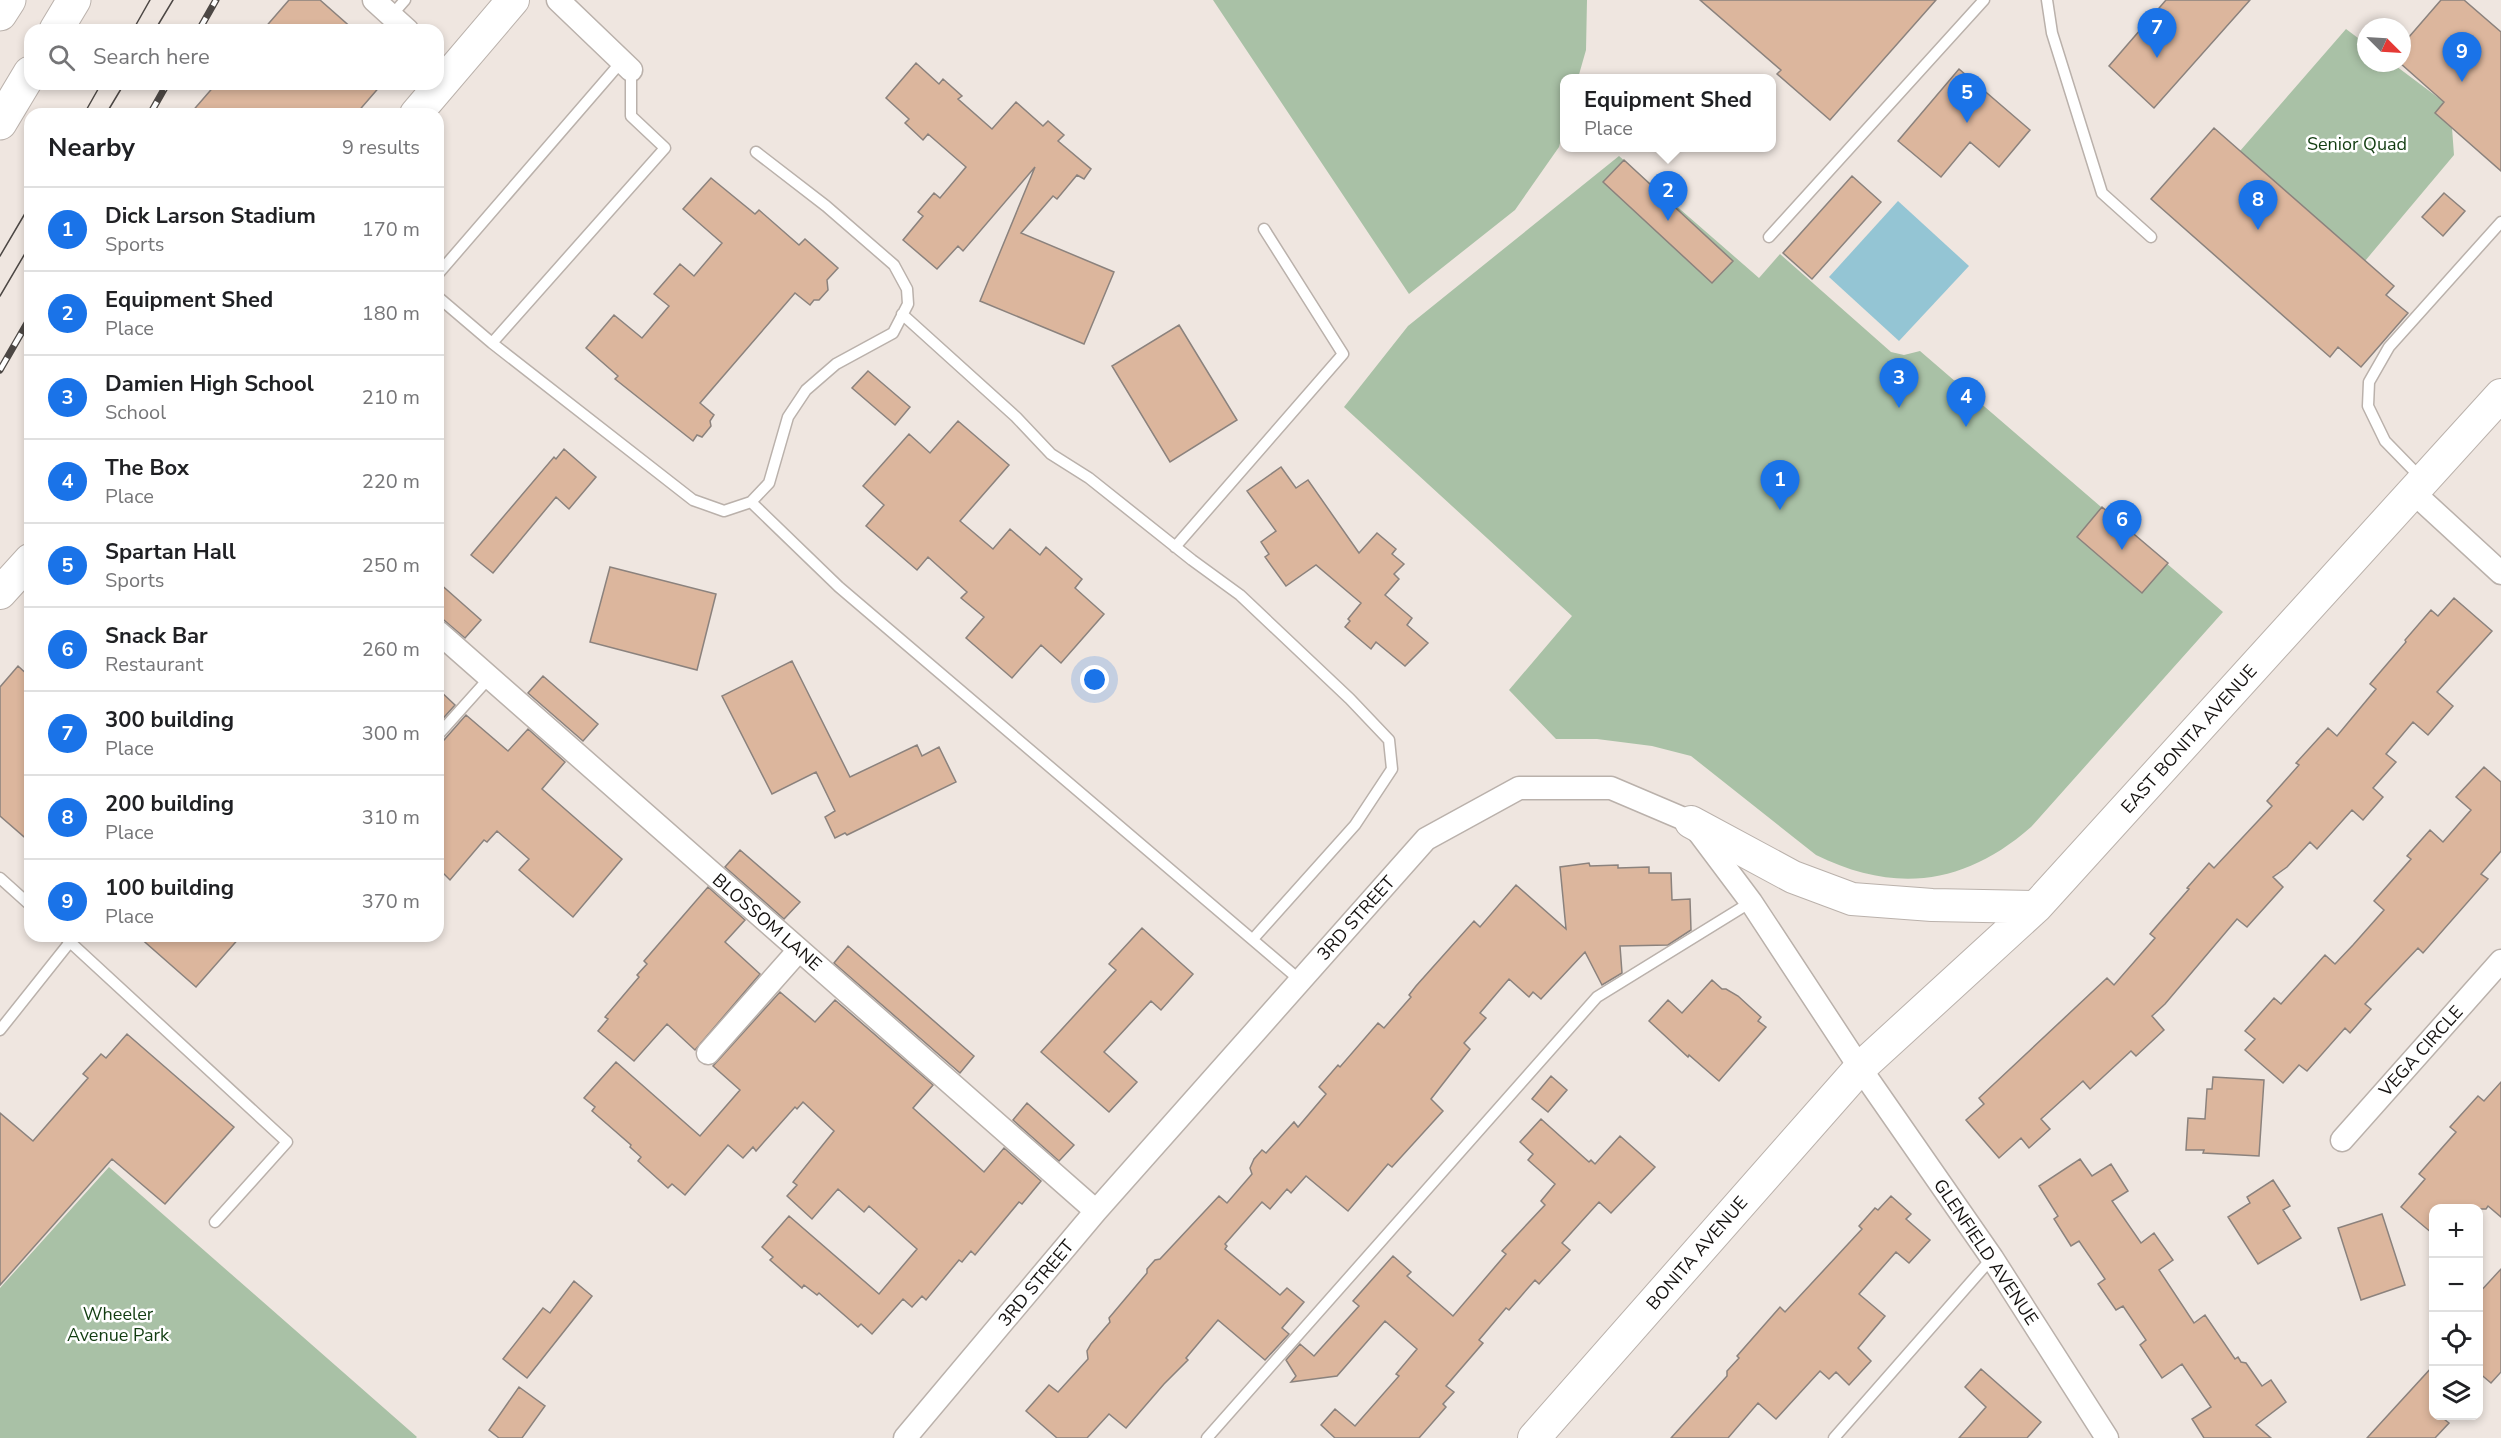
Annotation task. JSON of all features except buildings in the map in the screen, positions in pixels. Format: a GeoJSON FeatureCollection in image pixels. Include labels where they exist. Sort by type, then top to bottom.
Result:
{"type":"FeatureCollection","features":[{"type":"Feature","properties":{"kind":"main road"},"geometry":{"type":"LineString","coordinates":[[0,15],[9,0]]}},
{"type":"Feature","properties":{"kind":"main road"},"geometry":{"type":"LineString","coordinates":[[60,24],[74,0]]}},
{"type":"Feature","properties":{"kind":"main road"},"geometry":{"type":"LineString","coordinates":[[445,65],[513,0]]}},
{"type":"Feature","properties":{"kind":"main road"},"geometry":{"type":"LineString","coordinates":[[0,122],[24,83]]}},
{"type":"Feature","properties":{"kind":"main road"},"geometry":{"type":"LineString","coordinates":[[420,108],[430,90]]}},
{"type":"Feature","properties":{"kind":"main road","name":"EAST BONITA AVENUE"},"geometry":{"type":"LineString","coordinates":[[1860,1068],[2036,907],[2501,395]]}},
{"type":"Feature","properties":{"kind":"main road"},"geometry":{"type":"LineString","coordinates":[[0,594],[24,567]]}},
{"type":"Feature","properties":{"kind":"main road"},"geometry":{"type":"LineString","coordinates":[[1691,822],[1792,877],[1852,899],[1932,905],[2036,907]]}},
{"type":"Feature","properties":{"kind":"main road","name":"BONITA AVENUE"},"geometry":{"type":"LineString","coordinates":[[1534,1438],[1860,1068]]}},
{"type":"Feature","properties":{"kind":"street"},"geometry":{"type":"LineString","coordinates":[[374,0],[401,15]]}},
{"type":"Feature","properties":{"kind":"street"},"geometry":{"type":"LineString","coordinates":[[558,0],[627,66]]}},
{"type":"Feature","properties":{"kind":"street"},"geometry":{"type":"LineString","coordinates":[[2419,487],[2501,573]]}},
{"type":"Feature","properties":{"kind":"street","name":"BLOSSOM LANE"},"geometry":{"type":"LineString","coordinates":[[444,637],[1096,1211]]}},
{"type":"Feature","properties":{"kind":"street","name":"3RD STREET"},"geometry":{"type":"LineString","coordinates":[[905,1438],[1096,1211],[1426,839],[1519,788],[1611,788],[1691,822]]}},
{"type":"Feature","properties":{"kind":"street"},"geometry":{"type":"LineString","coordinates":[[1691,822],[1751,902],[1860,1068]]}},
{"type":"Feature","properties":{"kind":"street"},"geometry":{"type":"LineString","coordinates":[[708,1053],[799,950]]}},
{"type":"Feature","properties":{"kind":"street","name":"VEGA CIRCLE"},"geometry":{"type":"LineString","coordinates":[[2342,1140],[2501,961]]}},
{"type":"Feature","properties":{"kind":"street","name":"GLENFIELD AVENUE"},"geometry":{"type":"LineString","coordinates":[[1860,1068],[1992,1258],[2107,1438]]}},
{"type":"Feature","properties":{"kind":"lane"},"geometry":{"type":"LineString","coordinates":[[1769,237],[1984,0]]}},
{"type":"Feature","properties":{"kind":"lane"},"geometry":{"type":"LineString","coordinates":[[2047,0],[2052,33],[2102,193],[2151,237]]}},
{"type":"Feature","properties":{"kind":"lane"},"geometry":{"type":"LineString","coordinates":[[444,267],[627,66]]}},
{"type":"Feature","properties":{"kind":"lane"},"geometry":{"type":"LineString","coordinates":[[492,343],[665,148],[631,116],[627,66]]}},
{"type":"Feature","properties":{"kind":"lane"},"geometry":{"type":"LineString","coordinates":[[444,302],[492,343],[693,500],[724,511],[751,502],[769,483],[788,417],[806,390],[836,364],[892,333],[908,304],[908,289],[894,265],[826,206],[756,152]]}},
{"type":"Feature","properties":{"kind":"lane"},"geometry":{"type":"LineString","coordinates":[[2419,487],[2385,441],[2368,406],[2369,382],[2389,347],[2501,222]]}},
{"type":"Feature","properties":{"kind":"lane"},"geometry":{"type":"LineString","coordinates":[[1175,547],[1343,354],[1264,229]]}},
{"type":"Feature","properties":{"kind":"lane"},"geometry":{"type":"LineString","coordinates":[[902,314],[991,393],[1051,454],[1089,478],[1175,547],[1240,595],[1350,699],[1389,740],[1392,769],[1355,825],[1253,939]]}},
{"type":"Feature","properties":{"kind":"lane"},"geometry":{"type":"LineString","coordinates":[[751,502],[839,587],[1301,981]]}},
{"type":"Feature","properties":{"kind":"lane"},"geometry":{"type":"LineString","coordinates":[[444,728],[490,677]]}},
{"type":"Feature","properties":{"kind":"lane"},"geometry":{"type":"LineString","coordinates":[[0,878],[24,900]]}},
{"type":"Feature","properties":{"kind":"lane"},"geometry":{"type":"LineString","coordinates":[[1207,1438],[1597,997],[1751,902]]}},
{"type":"Feature","properties":{"kind":"lane"},"geometry":{"type":"LineString","coordinates":[[0,1030],[65,942]]}},
{"type":"Feature","properties":{"kind":"lane"},"geometry":{"type":"LineString","coordinates":[[70,942],[287,1142],[215,1222]]}},
{"type":"Feature","properties":{"kind":"lane"},"geometry":{"type":"LineString","coordinates":[[1834,1438],[1992,1258]]}},
{"type":"Feature","properties":{"kind":"green space"},"geometry":{"type":"Polygon","coordinates":[[[1213,0],[1587,0],[1586,50],[1579,74],[1560,74],[1559,147],[1515,210],[1409,294],[1213,0]]]}},
{"type":"Feature","properties":{"kind":"green space","name":"Senior Quad"},"geometry":{"type":"Polygon","coordinates":[[[2346,29],[2357,37],[2357,72],[2404,72],[2444,102],[2435,113],[2452,128],[2454,155],[2365,261],[2240,151],[2346,29]]]}},
{"type":"Feature","properties":{"kind":"green space"},"geometry":{"type":"Polygon","coordinates":[[[1619,156],[1759,278],[1780,254],[1891,352],[1904,355],[1920,351],[2223,612],[2031,827],[1981,861],[1955,872],[1901,879],[1845,867],[1816,855],[1691,756],[1652,746],[1597,739],[1556,739],[1509,690],[1572,616],[1344,407],[1408,326],[1619,156]]]}},
{"type":"Feature","properties":{"kind":"green space","name":"Wheeler Avenue Park"},"geometry":{"type":"Polygon","coordinates":[[[109,1167],[417,1437],[0,1438],[0,1288],[109,1167]]]}},
{"type":"Feature","properties":{"kind":"water"},"geometry":{"type":"Polygon","coordinates":[[[1898,201],[1969,266],[1899,341],[1829,277],[1898,201]]]}},
{"type":"Feature","properties":{"kind":"tram line"},"geometry":{"type":"LineString","coordinates":[[136,24],[150,0]]}},
{"type":"Feature","properties":{"kind":"tram line"},"geometry":{"type":"LineString","coordinates":[[159,24],[173,0]]}},
{"type":"Feature","properties":{"kind":"tram line"},"geometry":{"type":"LineString","coordinates":[[87,108],[98,90]]}},
{"type":"Feature","properties":{"kind":"tram line"},"geometry":{"type":"LineString","coordinates":[[110,108],[120,90]]}},
{"type":"Feature","properties":{"kind":"tram line"},"geometry":{"type":"LineString","coordinates":[[0,256],[24,215]]}},
{"type":"Feature","properties":{"kind":"tram line"},"geometry":{"type":"LineString","coordinates":[[0,296],[24,255]]}},
{"type":"Feature","properties":{"kind":"railway"},"geometry":{"type":"LineString","coordinates":[[202,24],[216,0]]}},
{"type":"Feature","properties":{"kind":"railway"},"geometry":{"type":"LineString","coordinates":[[153,108],[164,90]]}},
{"type":"Feature","properties":{"kind":"railway"},"geometry":{"type":"LineString","coordinates":[[0,370],[24,328]]}},
{"type":"Feature","properties":{"kind":"place","name":"300 building"},"geometry":{"type":"Point","coordinates":[2157,58]}},
{"type":"Feature","properties":{"kind":"place","name":"100 building"},"geometry":{"type":"Point","coordinates":[2462,82]}},
{"type":"Feature","properties":{"kind":"place","name":"Spartan Hall"},"geometry":{"type":"Point","coordinates":[1967,123]}},
{"type":"Feature","properties":{"kind":"place","name":"Equipment Shed"},"geometry":{"type":"Point","coordinates":[1668,221]}},
{"type":"Feature","properties":{"kind":"place","name":"200 building"},"geometry":{"type":"Point","coordinates":[2258,230]}},
{"type":"Feature","properties":{"kind":"place","name":"Damien High School"},"geometry":{"type":"Point","coordinates":[1899,408]}},
{"type":"Feature","properties":{"kind":"place","name":"The Box"},"geometry":{"type":"Point","coordinates":[1966,427]}},
{"type":"Feature","properties":{"kind":"place","name":"Dick Larson Stadium"},"geometry":{"type":"Point","coordinates":[1780,510]}},
{"type":"Feature","properties":{"kind":"place","name":"Snack Bar"},"geometry":{"type":"Point","coordinates":[2122,550]}}]}
